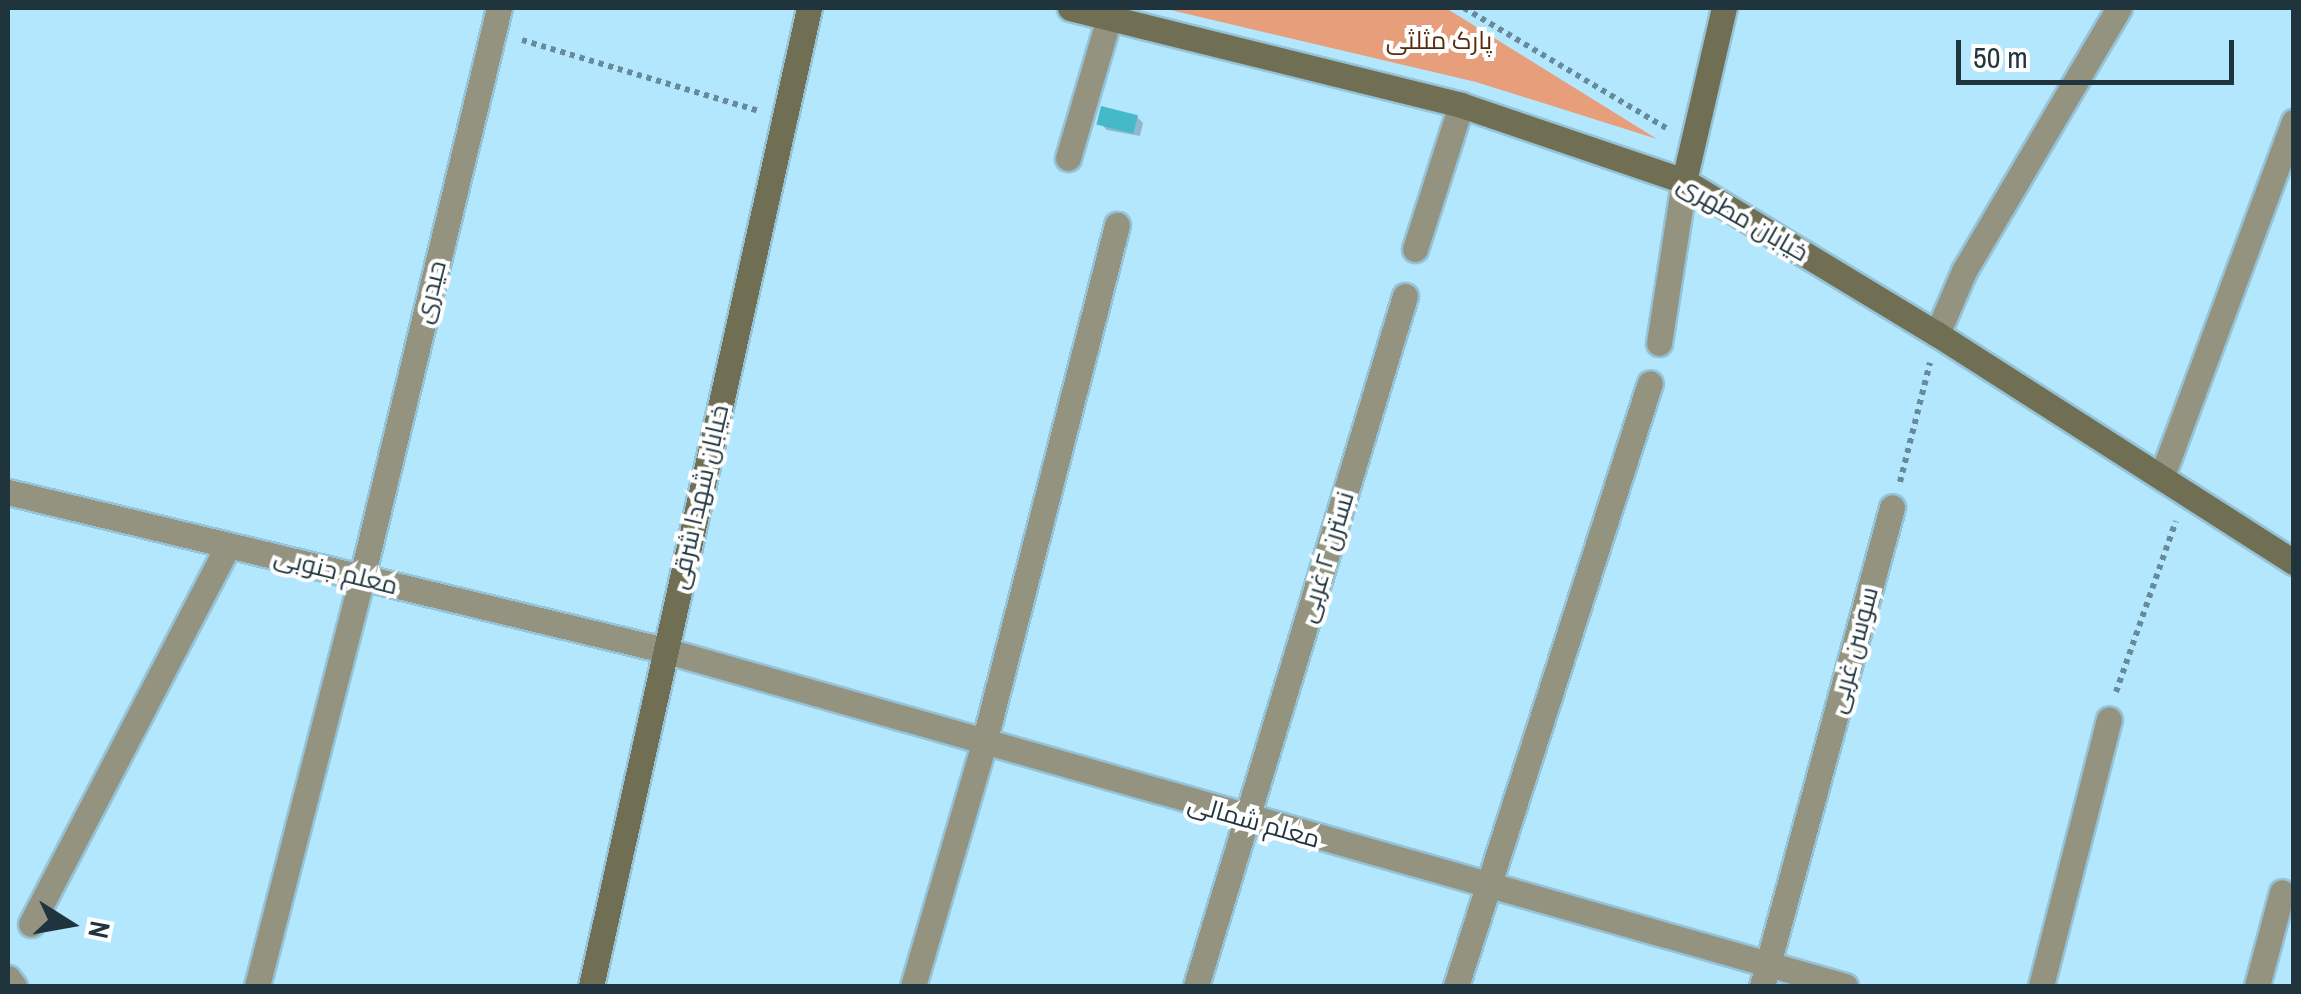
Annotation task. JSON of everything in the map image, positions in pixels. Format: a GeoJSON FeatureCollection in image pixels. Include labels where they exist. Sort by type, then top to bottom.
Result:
{"type":"FeatureCollection","features":[{"type":"Feature","properties":{"kind":"main road","name":"خیابان شهدا شرقی"},"geometry":{"type":"LineString","coordinates":[[592,986],[809,8]]}},
{"type":"Feature","properties":{"kind":"main road","name":"خیابان مطهری"},"geometry":{"type":"LineString","coordinates":[[1070,8],[1111,12],[1460,104],[1684,181],[1938,334],[2294,562]]}},
{"type":"Feature","properties":{"kind":"main road"},"geometry":{"type":"LineString","coordinates":[[1684,181],[1724,8]]}},
{"type":"Feature","properties":{"kind":"street"},"geometry":{"type":"LineString","coordinates":[[1938,334],[1964,271],[2119,8]]}},
{"type":"Feature","properties":{"kind":"street"},"geometry":{"type":"LineString","coordinates":[[1068,158],[1111,12]]}},
{"type":"Feature","properties":{"kind":"street","name":"حیدری"},"geometry":{"type":"LineString","coordinates":[[257,986],[362,577],[496,19]]}},
{"type":"Feature","properties":{"kind":"street"},"geometry":{"type":"LineString","coordinates":[[1415,249],[1460,104]]}},
{"type":"Feature","properties":{"kind":"street"},"geometry":{"type":"LineString","coordinates":[[2162,476],[2294,122]]}},
{"type":"Feature","properties":{"kind":"street"},"geometry":{"type":"LineString","coordinates":[[1659,343],[1684,181]]}},
{"type":"Feature","properties":{"kind":"street"},"geometry":{"type":"LineString","coordinates":[[912,986],[984,743],[1117,224]]}},
{"type":"Feature","properties":{"kind":"street","name":"نسترن ۲ غربی"},"geometry":{"type":"LineString","coordinates":[[1196,986],[1404,296]]}},
{"type":"Feature","properties":{"kind":"street"},"geometry":{"type":"LineString","coordinates":[[1456,986],[1650,383]]}},
{"type":"Feature","properties":{"kind":"street","name":"معلم جنوبی"},"geometry":{"type":"LineString","coordinates":[[8,492],[664,650]]}},
{"type":"Feature","properties":{"kind":"street","name":"سوسن غربی"},"geometry":{"type":"LineString","coordinates":[[1765,976],[1892,507]]}},
{"type":"Feature","properties":{"kind":"street"},"geometry":{"type":"LineString","coordinates":[[31,924],[228,545]]}},
{"type":"Feature","properties":{"kind":"street","name":"معلم شمالی"},"geometry":{"type":"LineString","coordinates":[[664,650],[1486,887],[1765,976],[1845,986]]}},
{"type":"Feature","properties":{"kind":"street"},"geometry":{"type":"LineString","coordinates":[[2041,986],[2108,720]]}},
{"type":"Feature","properties":{"kind":"street"},"geometry":{"type":"LineString","coordinates":[[2257,986],[2282,892]]}},
{"type":"Feature","properties":{"kind":"street"},"geometry":{"type":"LineString","coordinates":[[8,978],[14,986]]}},
{"type":"Feature","properties":{"kind":"path"},"geometry":{"type":"LineString","coordinates":[[1464,8],[1693,144]]}},
{"type":"Feature","properties":{"kind":"path"},"geometry":{"type":"LineString","coordinates":[[496,19],[784,118]]}},
{"type":"Feature","properties":{"kind":"path"},"geometry":{"type":"LineString","coordinates":[[1892,507],[1938,334]]}},
{"type":"Feature","properties":{"kind":"path"},"geometry":{"type":"LineString","coordinates":[[2122,684],[2186,492]]}},
{"type":"Feature","properties":{"kind":"green space","name":"پارک مثلثی"},"geometry":{"type":"Polygon","coordinates":[[[1162,8],[1446,8],[1657,139],[1476,82],[1162,8]]]}},
{"type":"Feature","properties":{"kind":"building"},"geometry":{"type":"Polygon","coordinates":[[[1101,106],[1138,115],[1133,134],[1096,124],[1101,106]]]}}]}
